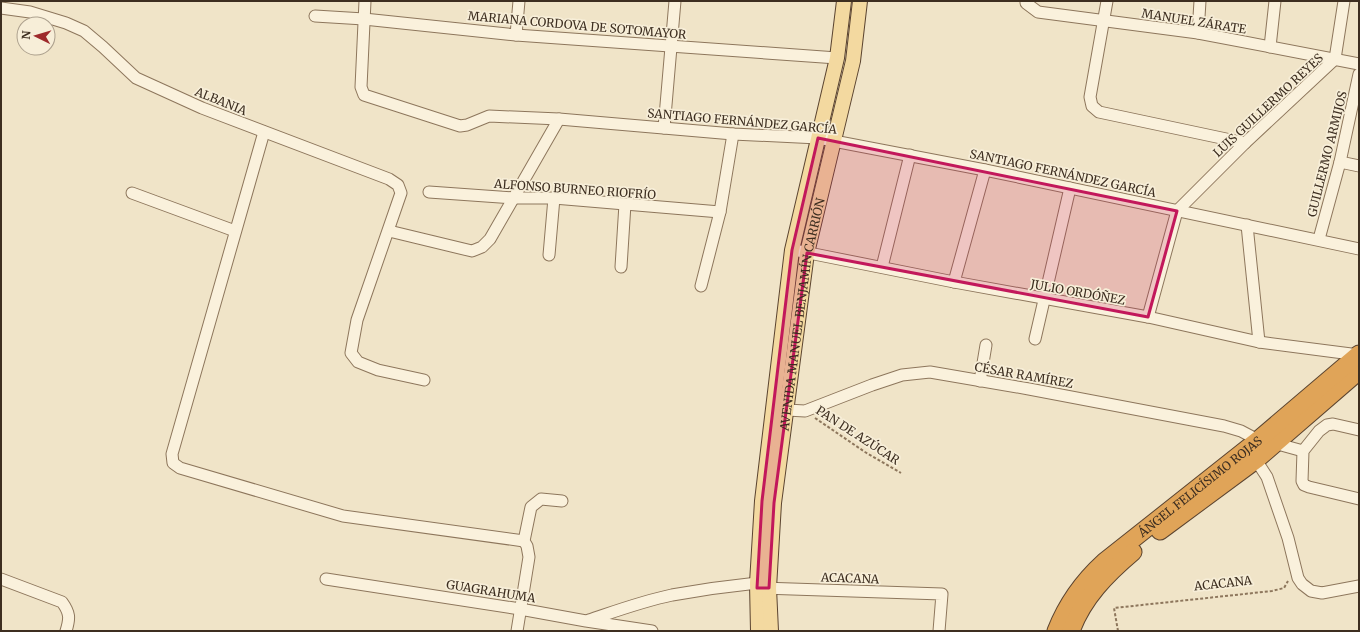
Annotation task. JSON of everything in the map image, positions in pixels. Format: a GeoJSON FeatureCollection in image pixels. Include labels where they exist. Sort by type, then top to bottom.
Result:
{"type":"FeatureCollection","features":[{"type":"Feature","properties":{"kind":"highway","name":"ÁNGEL FELICÍSIMO ROJAS"},"geometry":{"type":"LineString","coordinates":[[1071,631],[1081,608],[1102,580],[1122,561],[1256,460],[1266,442],[1359,354]]}},
{"type":"Feature","properties":{"kind":"highway","name":"ÁNGEL FELICÍSIMO ROJAS"},"geometry":{"type":"LineString","coordinates":[[1056,631],[1064,611],[1076,592],[1099,566],[1131,539],[1266,442],[1359,372]]}},
{"type":"Feature","properties":{"kind":"main road","name":"AVENIDA MANUEL BENJAMÍN CARRIÓN"},"geometry":{"type":"LineString","coordinates":[[758,631],[761,586],[762,493],[792,250],[837,58],[844,1]]}},
{"type":"Feature","properties":{"kind":"main road","name":"AVENIDA MANUEL BENJAMÍN CARRIÓN"},"geometry":{"type":"LineString","coordinates":[[771,631],[761,586],[787,410],[807,253],[853,61],[860,1]]}},
{"type":"Feature","properties":{"kind":"street"},"geometry":{"type":"LineString","coordinates":[[364,19],[365,1]]}},
{"type":"Feature","properties":{"kind":"street"},"geometry":{"type":"LineString","coordinates":[[516,35],[519,1]]}},
{"type":"Feature","properties":{"kind":"street"},"geometry":{"type":"LineString","coordinates":[[664,128],[675,1]]}},
{"type":"Feature","properties":{"kind":"street"},"geometry":{"type":"LineString","coordinates":[[1107,1],[1090,96],[1092,106],[1099,112],[1245,143]]}},
{"type":"Feature","properties":{"kind":"street"},"geometry":{"type":"LineString","coordinates":[[1198,33],[1200,1]]}},
{"type":"Feature","properties":{"kind":"street"},"geometry":{"type":"LineString","coordinates":[[1270,47],[1275,1]]}},
{"type":"Feature","properties":{"kind":"street","name":"LUIS GUILLERMO REYES"},"geometry":{"type":"LineString","coordinates":[[1177,211],[1245,143],[1335,60],[1344,1]]}},
{"type":"Feature","properties":{"kind":"street","name":"MANUEL ZÁRATE"},"geometry":{"type":"LineString","coordinates":[[1026,2],[1038,12],[1198,33],[1359,64]]}},
{"type":"Feature","properties":{"kind":"street","name":"ALBANIA"},"geometry":{"type":"LineString","coordinates":[[1,8],[30,12],[66,23],[84,31],[136,78],[202,108],[390,179],[398,185],[401,193],[357,320],[351,353],[358,362],[424,380]]}},
{"type":"Feature","properties":{"kind":"street","name":"MARIANA CORDOVA DE SOTOMAYOR"},"geometry":{"type":"LineString","coordinates":[[315,16],[364,19],[516,35],[837,58]]}},
{"type":"Feature","properties":{"kind":"street","name":"SANTIAGO FERNÁNDEZ GARCÍA"},"geometry":{"type":"LineString","coordinates":[[364,19],[361,87],[364,95],[460,126],[467,125],[489,116],[559,119],[733,134],[818,138],[985,170],[1177,211],[1319,239],[1359,249]]}},
{"type":"Feature","properties":{"kind":"street","name":"GUILLERMO ARMIJOS"},"geometry":{"type":"LineString","coordinates":[[1319,239],[1340,162],[1359,74]]}},
{"type":"Feature","properties":{"kind":"street"},"geometry":{"type":"LineString","coordinates":[[389,230],[472,251],[482,247],[490,239],[559,119]]}},
{"type":"Feature","properties":{"kind":"street"},"geometry":{"type":"LineString","coordinates":[[264,132],[172,454],[173,463],[180,468],[343,516],[524,541],[528,546],[529,557],[517,631]]}},
{"type":"Feature","properties":{"kind":"street"},"geometry":{"type":"LineString","coordinates":[[702,286],[720,212],[733,134]]}},
{"type":"Feature","properties":{"kind":"street"},"geometry":{"type":"LineString","coordinates":[[882,267],[910,155]]}},
{"type":"Feature","properties":{"kind":"street"},"geometry":{"type":"LineString","coordinates":[[1340,162],[1359,166]]}},
{"type":"Feature","properties":{"kind":"street"},"geometry":{"type":"LineString","coordinates":[[954,282],[985,170]]}},
{"type":"Feature","properties":{"kind":"street"},"geometry":{"type":"LineString","coordinates":[[1035,339],[1070,188]]}},
{"type":"Feature","properties":{"kind":"street","name":"ALFONSO BURNEO RIOFRÍO"},"geometry":{"type":"LineString","coordinates":[[429,192],[514,198],[554,198],[720,212]]}},
{"type":"Feature","properties":{"kind":"street"},"geometry":{"type":"LineString","coordinates":[[132,193],[235,231]]}},
{"type":"Feature","properties":{"kind":"street"},"geometry":{"type":"LineString","coordinates":[[549,255],[554,198]]}},
{"type":"Feature","properties":{"kind":"street"},"geometry":{"type":"LineString","coordinates":[[621,267],[625,204]]}},
{"type":"Feature","properties":{"kind":"street"},"geometry":{"type":"LineString","coordinates":[[1148,318],[1177,211]]}},
{"type":"Feature","properties":{"kind":"street"},"geometry":{"type":"LineString","coordinates":[[1247,225],[1259,342]]}},
{"type":"Feature","properties":{"kind":"street","name":"JULIO ORDÓÑEZ"},"geometry":{"type":"LineString","coordinates":[[792,250],[1148,318],[1259,342],[1359,354]]}},
{"type":"Feature","properties":{"kind":"street"},"geometry":{"type":"LineString","coordinates":[[980,381],[986,345]]}},
{"type":"Feature","properties":{"kind":"street","name":"CÉSAR RAMÍREZ"},"geometry":{"type":"LineString","coordinates":[[787,410],[805,411],[902,375],[930,372],[1110,404],[1216,425],[1241,431],[1266,442],[1303,451]]}},
{"type":"Feature","properties":{"kind":"street"},"geometry":{"type":"LineString","coordinates":[[1359,430],[1334,424],[1327,425],[1319,430],[1303,451],[1302,481],[1304,485],[1359,499]]}},
{"type":"Feature","properties":{"kind":"street"},"geometry":{"type":"LineString","coordinates":[[1256,460],[1267,477],[1288,538],[1298,578],[1302,584],[1311,591],[1322,593],[1359,586]]}},
{"type":"Feature","properties":{"kind":"street"},"geometry":{"type":"LineString","coordinates":[[524,541],[531,507],[535,502],[541,499],[562,501]]}},
{"type":"Feature","properties":{"kind":"street"},"geometry":{"type":"LineString","coordinates":[[1,579],[62,602],[68,611],[69,622],[66,631]]}},
{"type":"Feature","properties":{"kind":"street","name":"GUAGRAHUMA"},"geometry":{"type":"LineString","coordinates":[[326,579],[520,608],[586,621],[652,631]]}},
{"type":"Feature","properties":{"kind":"street","name":"ACACANA"},"geometry":{"type":"LineString","coordinates":[[586,621],[627,607],[670,596],[714,588],[761,586],[942,594],[939,631]]}},
{"type":"Feature","properties":{"kind":"path","name":"PAN DE AZÚCAR"},"geometry":{"type":"LineString","coordinates":[[805,411],[865,452],[901,473]]}},
{"type":"Feature","properties":{"kind":"path","name":"ACACANA"},"geometry":{"type":"LineString","coordinates":[[1118,631],[1114,608],[1272,591],[1284,588],[1290,579]]}},
{"type":"Feature","properties":{"kind":"highlighted area"},"geometry":{"type":"Polygon","coordinates":[[[818,138],[1177,211],[1148,317],[807,253],[774,503],[769,588],[757,588],[762,501],[792,250],[818,138]]]}}]}
